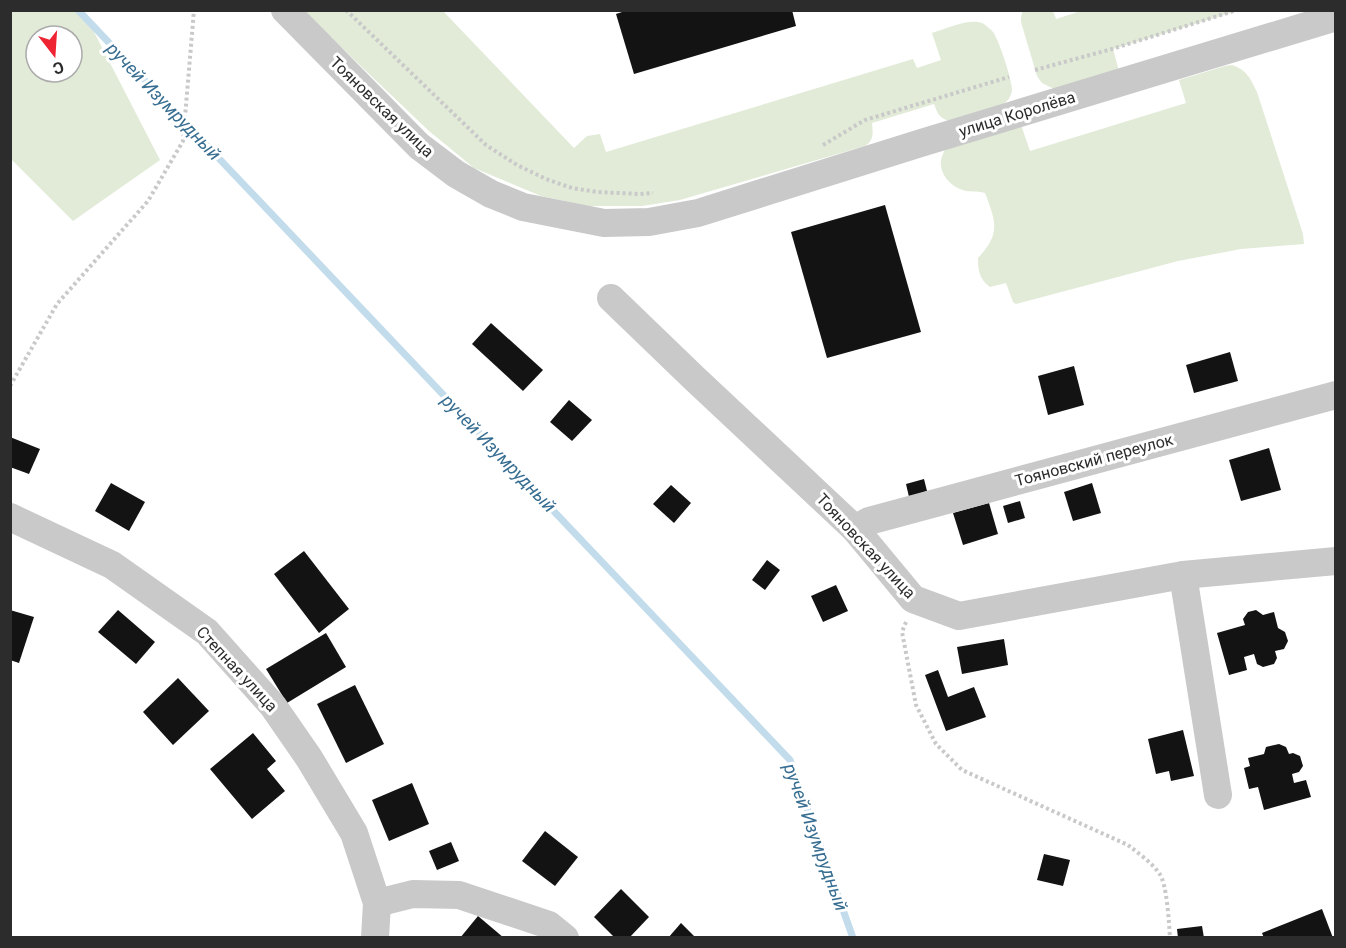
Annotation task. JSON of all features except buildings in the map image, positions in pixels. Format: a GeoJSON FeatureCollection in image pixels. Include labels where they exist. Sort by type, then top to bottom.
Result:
{"type":"FeatureCollection","features":[{"type":"Feature","properties":{"kind":"street","name":"Тояновская улица"},"geometry":{"type":"LineString","coordinates":[[285,10],[419,146],[456,174],[491,194],[523,207],[604,223],[649,222],[698,213]]}},
{"type":"Feature","properties":{"kind":"street","name":"улица Королёва"},"geometry":{"type":"LineString","coordinates":[[698,213],[1335,17]]}},
{"type":"Feature","properties":{"kind":"street","name":"Тояновская улица"},"geometry":{"type":"LineString","coordinates":[[610,298],[855,529],[913,599],[959,616],[1183,575],[1335,561]]}},
{"type":"Feature","properties":{"kind":"street","name":"Тояновский переулок"},"geometry":{"type":"LineString","coordinates":[[855,529],[869,521],[1335,395]]}},
{"type":"Feature","properties":{"kind":"street","name":"Степная улица"},"geometry":{"type":"LineString","coordinates":[[10,517],[112,565],[207,632],[273,706],[309,758],[354,833],[377,903],[375,938]]}},
{"type":"Feature","properties":{"kind":"street"},"geometry":{"type":"LineString","coordinates":[[1183,575],[1218,795]]}},
{"type":"Feature","properties":{"kind":"street"},"geometry":{"type":"LineString","coordinates":[[377,903],[413,894],[459,895],[549,925],[565,938]]}},
{"type":"Feature","properties":{"kind":"path"},"geometry":{"type":"LineString","coordinates":[[10,386],[57,304],[148,201],[183,141],[194,10]]}},
{"type":"Feature","properties":{"kind":"path"},"geometry":{"type":"LineString","coordinates":[[346,10],[486,146],[517,165],[572,188],[640,194],[659,193]]}},
{"type":"Feature","properties":{"kind":"path"},"geometry":{"type":"LineString","coordinates":[[1035,70],[1237,10]]}},
{"type":"Feature","properties":{"kind":"path"},"geometry":{"type":"LineString","coordinates":[[819,147],[865,120],[1009,77]]}},
{"type":"Feature","properties":{"kind":"path"},"geometry":{"type":"LineString","coordinates":[[913,599],[902,632],[916,705],[936,744],[962,770],[1128,845],[1149,862],[1161,875],[1167,902],[1170,938]]}},
{"type":"Feature","properties":{"kind":"green space"},"geometry":{"type":"Polygon","coordinates":[[[1023,10],[1053,11],[1056,19],[1084,10],[1237,11],[1113,49],[1119,71],[1054,89],[1042,83],[1037,76],[1021,22],[1023,10]]]}},
{"type":"Feature","properties":{"kind":"green space"},"geometry":{"type":"Polygon","coordinates":[[[10,11],[78,11],[93,30],[160,160],[73,221],[11,159],[10,11]]]}},
{"type":"Feature","properties":{"kind":"green space"},"geometry":{"type":"Polygon","coordinates":[[[303,11],[443,11],[574,148],[587,136],[600,134],[606,152],[913,59],[917,68],[941,60],[932,33],[971,22],[982,23],[993,32],[1005,60],[1012,90],[1009,99],[1002,105],[948,121],[942,118],[934,104],[872,123],[873,133],[865,146],[680,200],[642,206],[588,206],[541,196],[474,168],[429,131],[303,11]]]}},
{"type":"Feature","properties":{"kind":"green space"},"geometry":{"type":"Polygon","coordinates":[[[1232,65],[1245,72],[1257,92],[1303,234],[1304,244],[1241,249],[1178,261],[1016,304],[1013,302],[1006,283],[990,287],[983,281],[978,258],[993,234],[992,212],[985,193],[961,189],[951,184],[944,176],[941,160],[946,146],[1020,122],[1030,151],[1186,103],[1179,80],[1232,65]]]}},
{"type":"Feature","properties":{"kind":"waterway","name":"ручей Изумрудный"},"geometry":{"type":"LineString","coordinates":[[78,10],[790,760],[853,938]]}}]}
